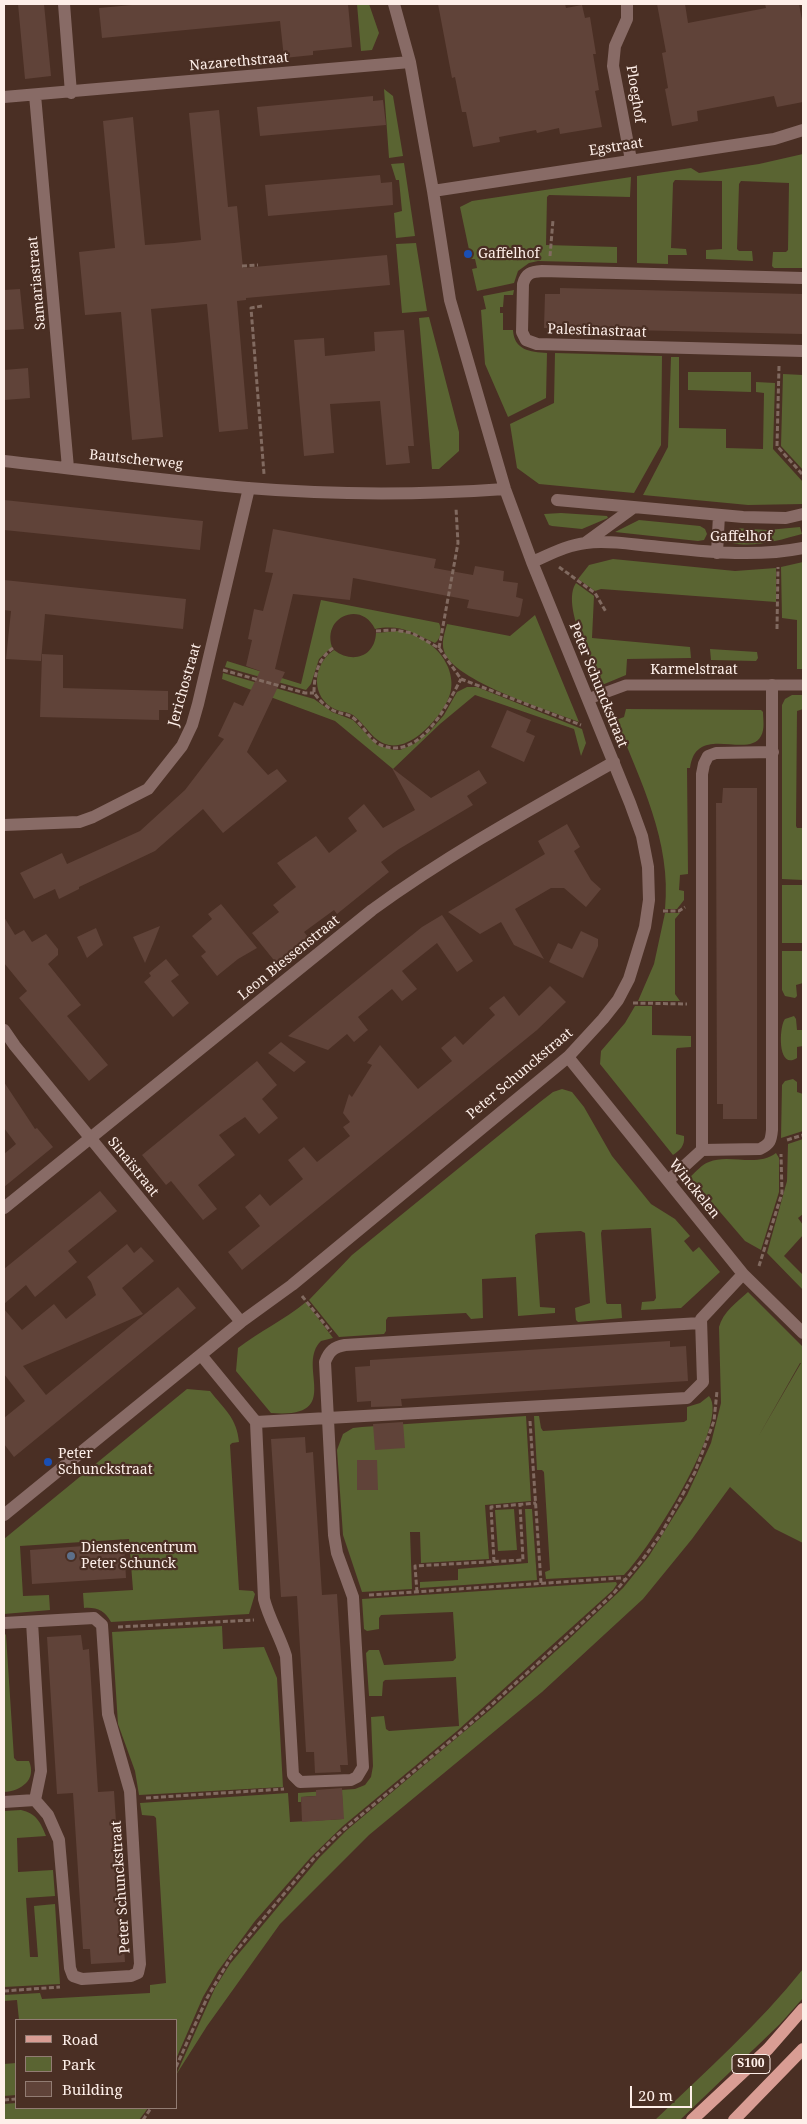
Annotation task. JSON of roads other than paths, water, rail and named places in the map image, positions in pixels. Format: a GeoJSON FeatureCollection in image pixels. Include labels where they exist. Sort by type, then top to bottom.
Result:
{"type":"FeatureCollection","features":[{"type":"Feature","properties":{"kind":"main road","name":"S100"},"geometry":{"type":"LineString","coordinates":[[692,2120],[768,2049],[803,2009]]}},
{"type":"Feature","properties":{"kind":"main road","name":"S100"},"geometry":{"type":"LineString","coordinates":[[734,2120],[803,2050]]}},
{"type":"Feature","properties":{"kind":"street"},"geometry":{"type":"LineString","coordinates":[[64,4],[71,93]]}},
{"type":"Feature","properties":{"kind":"street"},"geometry":{"type":"LineString","coordinates":[[394,4],[410,62],[433,191],[448,293],[505,490]]}},
{"type":"Feature","properties":{"kind":"street","name":"Ploeghof"},"geometry":{"type":"LineString","coordinates":[[627,4],[627,19],[616,46],[614,66],[631,160]]}},
{"type":"Feature","properties":{"kind":"street","name":"Nazarethstraat"},"geometry":{"type":"LineString","coordinates":[[4,97],[71,93],[410,62]]}},
{"type":"Feature","properties":{"kind":"street","name":"Samariastraat"},"geometry":{"type":"LineString","coordinates":[[35,95],[68,468]]}},
{"type":"Feature","properties":{"kind":"street","name":"Egstraat"},"geometry":{"type":"LineString","coordinates":[[433,191],[774,138],[803,130]]}},
{"type":"Feature","properties":{"kind":"street","name":"Palestinastraat"},"geometry":{"type":"LineString","coordinates":[[803,278],[550,271],[529,273],[525,277],[523,284],[522,332],[526,340],[537,344],[803,351]]}},
{"type":"Feature","properties":{"kind":"street","name":"Bautscherweg"},"geometry":{"type":"LineString","coordinates":[[4,461],[266,489],[456,493],[505,490]]}},
{"type":"Feature","properties":{"kind":"street","name":"Jerichostraat"},"geometry":{"type":"LineString","coordinates":[[4,825],[79,822],[93,817],[148,789],[182,746],[192,725],[249,488]]}},
{"type":"Feature","properties":{"kind":"street","name":"Peter Schunckstraat"},"geometry":{"type":"LineString","coordinates":[[4,1515],[241,1322],[292,1285],[568,1057],[604,1019],[628,978],[638,952],[649,900],[648,867],[642,836],[505,490]]}},
{"type":"Feature","properties":{"kind":"street"},"geometry":{"type":"LineString","coordinates":[[557,500],[719,515],[786,518],[803,514]]}},
{"type":"Feature","properties":{"kind":"street"},"geometry":{"type":"LineString","coordinates":[[585,543],[633,508]]}},
{"type":"Feature","properties":{"kind":"street"},"geometry":{"type":"LineString","coordinates":[[717,553],[719,515]]}},
{"type":"Feature","properties":{"kind":"street","name":"Gaffelhof"},"geometry":{"type":"LineString","coordinates":[[532,562],[563,548],[585,543],[614,543],[743,554],[803,548]]}},
{"type":"Feature","properties":{"kind":"street"},"geometry":{"type":"LineString","coordinates":[[668,1181],[702,1150],[760,1149],[768,1145],[770,1141],[772,1130],[772,685]]}},
{"type":"Feature","properties":{"kind":"street"},"geometry":{"type":"LineString","coordinates":[[702,1150],[704,764],[708,756],[716,753],[772,752]]}},
{"type":"Feature","properties":{"kind":"street","name":"Leon Biessenstraat"},"geometry":{"type":"LineString","coordinates":[[4,1208],[372,910],[418,877],[467,846],[614,762]]}},
{"type":"Feature","properties":{"kind":"street","name":"Sinaïstraat"},"geometry":{"type":"LineString","coordinates":[[4,1030],[15,1046],[241,1322]]}},
{"type":"Feature","properties":{"kind":"street","name":"Winckelen"},"geometry":{"type":"LineString","coordinates":[[568,1057],[748,1278],[803,1333]]}},
{"type":"Feature","properties":{"kind":"street"},"geometry":{"type":"LineString","coordinates":[[256,1422],[687,1398],[703,1382],[700,1323],[703,1316],[748,1278]]}},
{"type":"Feature","properties":{"kind":"street"},"geometry":{"type":"LineString","coordinates":[[201,1355],[256,1422],[264,1599],[270,1619],[281,1640],[286,1656],[293,1776],[296,1781],[351,1780],[362,1772],[363,1767],[353,1597],[334,1535],[325,1362],[328,1354],[338,1347],[700,1323]]}},
{"type":"Feature","properties":{"kind":"street","name":"Peter Schunckstraat"},"geometry":{"type":"LineString","coordinates":[[32,1622],[94,1618],[100,1621],[102,1625],[108,1714],[130,1791],[140,1964],[138,1973],[131,1976],[82,1979],[73,1976],[70,1968],[59,1840],[48,1815],[35,1800]]}},
{"type":"Feature","properties":{"kind":"street"},"geometry":{"type":"LineString","coordinates":[[4,1623],[32,1622],[41,1771],[35,1800],[4,1802]]}},
{"type":"Feature","properties":{"kind":"lane","name":"Karmelstraat"},"geometry":{"type":"LineString","coordinates":[[588,699],[626,685],[803,685]]}},
{"type":"Feature","properties":{"kind":"place","name":"Gaffelhof"},"geometry":{"type":"Point","coordinates":[468,254]}},
{"type":"Feature","properties":{"kind":"place","name":"Peter Schunckstraat"},"geometry":{"type":"Point","coordinates":[48,1462]}},
{"type":"Feature","properties":{"kind":"place","name":"Dienstencentrum Peter Schunck"},"geometry":{"type":"Point","coordinates":[71,1556]}}]}
